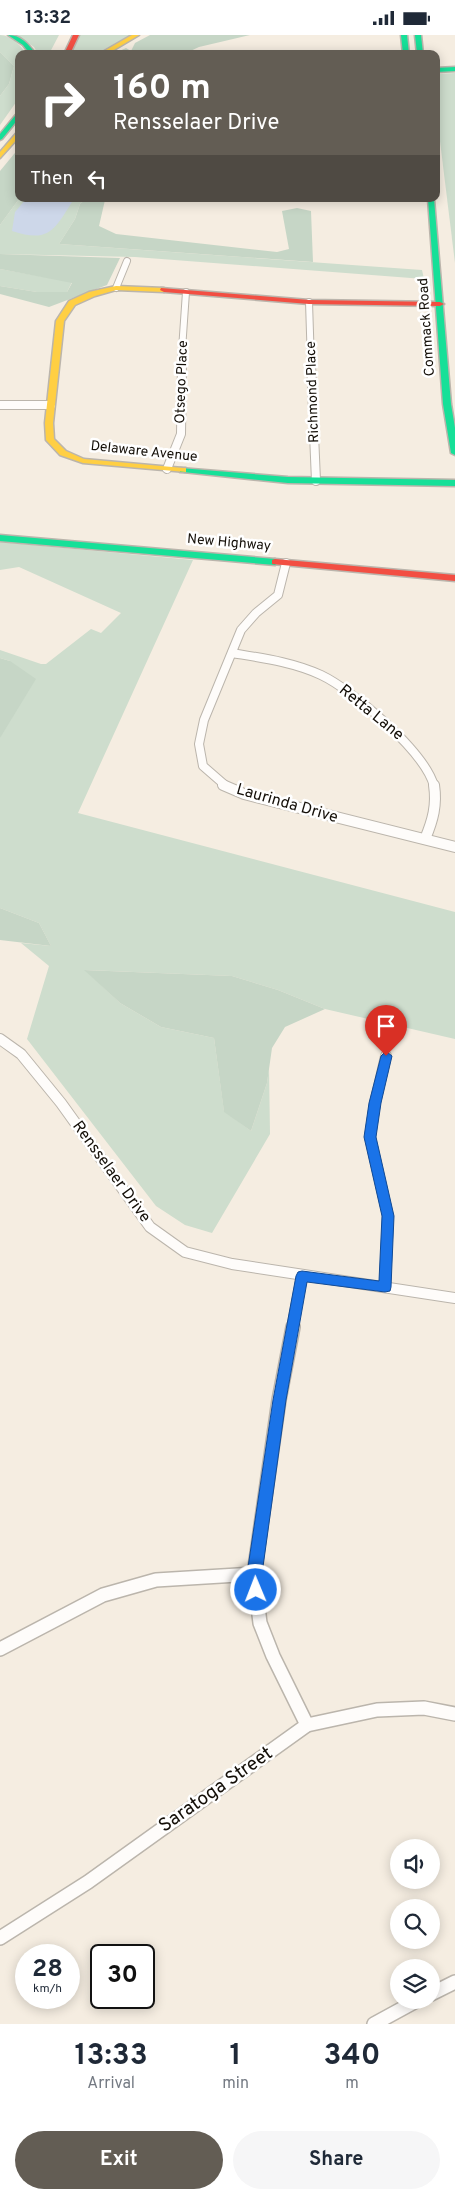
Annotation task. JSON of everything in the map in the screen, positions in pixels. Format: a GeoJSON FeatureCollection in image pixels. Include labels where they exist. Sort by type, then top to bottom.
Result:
{"type":"FeatureCollection","features":[{"type":"Feature","properties":{"kind":"main road"},"geometry":{"type":"LineString","coordinates":[[11,35],[29,50]]}},
{"type":"Feature","properties":{"kind":"main road"},"geometry":{"type":"LineString","coordinates":[[56,50],[63,35]]}},
{"type":"Feature","properties":{"kind":"main road"},"geometry":{"type":"LineString","coordinates":[[69,50],[76,35]]}},
{"type":"Feature","properties":{"kind":"main road"},"geometry":{"type":"LineString","coordinates":[[109,50],[136,35]]}},
{"type":"Feature","properties":{"kind":"main road"},"geometry":{"type":"LineString","coordinates":[[404,35],[406,50]]}},
{"type":"Feature","properties":{"kind":"main road"},"geometry":{"type":"LineString","coordinates":[[418,35],[420,50]]}},
{"type":"Feature","properties":{"kind":"main road"},"geometry":{"type":"LineString","coordinates":[[440,70],[455,69]]}},
{"type":"Feature","properties":{"kind":"main road"},"geometry":{"type":"LineString","coordinates":[[0,138],[15,118]]}},
{"type":"Feature","properties":{"kind":"main road"},"geometry":{"type":"LineString","coordinates":[[0,156],[15,137]]}},
{"type":"Feature","properties":{"kind":"main road","name":"Commack Road"},"geometry":{"type":"LineString","coordinates":[[432,202],[447,404],[455,453]]}},
{"type":"Feature","properties":{"kind":"main road","name":"Delaware Avenue"},"geometry":{"type":"LineString","coordinates":[[440,304],[309,302],[116,288],[92,294],[72,303],[60,321],[51,405],[50,440],[63,453],[83,461],[316,481],[455,483]]}},
{"type":"Feature","properties":{"kind":"main road","name":"New Highway"},"geometry":{"type":"LineString","coordinates":[[0,539],[455,578]]}},
{"type":"Feature","properties":{"kind":"street"},"geometry":{"type":"LineString","coordinates":[[116,288],[127,261]]}},
{"type":"Feature","properties":{"kind":"street","name":"Otsego Place"},"geometry":{"type":"LineString","coordinates":[[167,469],[181,434],[181,371],[186,292]]}},
{"type":"Feature","properties":{"kind":"street","name":"Richmond Place"},"geometry":{"type":"LineString","coordinates":[[309,302],[316,481]]}},
{"type":"Feature","properties":{"kind":"street"},"geometry":{"type":"LineString","coordinates":[[0,405],[51,405]]}},
{"type":"Feature","properties":{"kind":"street","name":"Laurinda Drive"},"geometry":{"type":"LineString","coordinates":[[286,563],[278,595],[256,613],[241,630],[204,720],[199,744],[203,766],[222,784],[244,794],[455,847]]}},
{"type":"Feature","properties":{"kind":"street","name":"Retta Lane"},"geometry":{"type":"LineString","coordinates":[[232,653],[286,662],[323,676],[360,702],[416,749],[431,773],[437,791],[433,825],[425,839]]}},
{"type":"Feature","properties":{"kind":"street","name":"Rensselaer Drive"},"geometry":{"type":"LineString","coordinates":[[0,1039],[21,1054],[61,1103],[150,1227],[185,1252],[232,1264],[302,1276],[455,1298]]}},
{"type":"Feature","properties":{"kind":"street"},"geometry":{"type":"LineString","coordinates":[[385,1287],[388,1216],[370,1137],[375,1103],[386,1056]]}},
{"type":"Feature","properties":{"kind":"street"},"geometry":{"type":"LineString","coordinates":[[302,1276],[279,1400],[254,1574],[260,1623],[273,1656],[307,1725]]}},
{"type":"Feature","properties":{"kind":"street"},"geometry":{"type":"LineString","coordinates":[[0,1649],[103,1595],[156,1580],[254,1574]]}},
{"type":"Feature","properties":{"kind":"street","name":"Saratoga Street"},"geometry":{"type":"LineString","coordinates":[[0,1938],[88,1882],[197,1802],[307,1725],[377,1710],[424,1708],[455,1713]]}},
{"type":"Feature","properties":{"kind":"street"},"geometry":{"type":"LineString","coordinates":[[440,1990],[455,1982]]}},
{"type":"Feature","properties":{"kind":"street"},"geometry":{"type":"LineString","coordinates":[[374,2024],[402,2009]]}},
{"type":"Feature","properties":{"kind":"green space"},"geometry":{"type":"Polygon","coordinates":[[[0,35],[12,39],[24,50],[15,50],[15,104],[0,125],[0,96],[9,84],[14,66],[0,52],[0,35]]]}},
{"type":"Feature","properties":{"kind":"green space"},"geometry":{"type":"Polygon","coordinates":[[[16,35],[59,35],[51,50],[36,50],[16,35]]]}},
{"type":"Feature","properties":{"kind":"green space"},"geometry":{"type":"Polygon","coordinates":[[[79,35],[130,35],[103,50],[72,50],[79,35]]]}},
{"type":"Feature","properties":{"kind":"green space"},"geometry":{"type":"Polygon","coordinates":[[[150,35],[250,35],[193,50],[132,50],[135,43],[150,35]]]}},
{"type":"Feature","properties":{"kind":"green space"},"geometry":{"type":"Polygon","coordinates":[[[0,52],[14,66],[9,84],[0,96],[0,52]]]}},
{"type":"Feature","properties":{"kind":"green space"},"geometry":{"type":"Polygon","coordinates":[[[455,73],[455,263],[440,141],[440,74],[455,73]]]}},
{"type":"Feature","properties":{"kind":"green space"},"geometry":{"type":"Polygon","coordinates":[[[15,153],[15,202],[17,202],[0,225],[0,171],[15,153]]]}},
{"type":"Feature","properties":{"kind":"green space"},"geometry":{"type":"Polygon","coordinates":[[[17,202],[82,202],[75,219],[59,244],[422,270],[424,279],[135,257],[0,254],[0,225],[17,202]]]}},
{"type":"Feature","properties":{"kind":"green space"},"geometry":{"type":"Polygon","coordinates":[[[82,202],[105,202],[99,226],[116,234],[277,252],[289,249],[282,211],[297,208],[311,211],[313,262],[59,244],[75,219],[82,202]]]}},
{"type":"Feature","properties":{"kind":"green space"},"geometry":{"type":"Polygon","coordinates":[[[0,254],[120,258],[107,285],[49,307],[0,294],[0,286],[37,292],[67,292],[72,283],[0,269],[0,254]]]}},
{"type":"Feature","properties":{"kind":"green space"},"geometry":{"type":"Polygon","coordinates":[[[0,269],[72,282],[67,292],[37,292],[0,286],[0,269]]]}},
{"type":"Feature","properties":{"kind":"green space"},"geometry":{"type":"Polygon","coordinates":[[[0,542],[193,560],[78,813],[455,912],[455,1039],[325,1009],[278,990],[232,976],[85,970],[120,1003],[161,1027],[214,1038],[224,1111],[251,1131],[267,1083],[269,1068],[270,1134],[212,1233],[185,1225],[156,1206],[27,1039],[49,966],[21,943],[51,946],[39,923],[0,908],[0,738],[10,661],[0,658],[0,650],[46,664],[91,629],[101,633],[121,613],[19,567],[0,570],[0,542]]]}},
{"type":"Feature","properties":{"kind":"green space"},"geometry":{"type":"Polygon","coordinates":[[[0,658],[10,661],[36,679],[0,738],[0,658]]]}},
{"type":"Feature","properties":{"kind":"green space"},"geometry":{"type":"Polygon","coordinates":[[[0,908],[39,923],[51,946],[0,940],[0,908]]]}},
{"type":"Feature","properties":{"kind":"green space"},"geometry":{"type":"Polygon","coordinates":[[[84,970],[232,976],[278,990],[325,1009],[285,1027],[272,1048],[267,1083],[251,1131],[224,1112],[214,1038],[161,1027],[120,1003],[84,970]]]}},
{"type":"Feature","properties":{"kind":"water"},"geometry":{"type":"Polygon","coordinates":[[[23,202],[72,202],[62,218],[50,231],[35,236],[12,231],[15,212],[23,202]]]}},
{"type":"Feature","properties":{"kind":"traffic: fast"},"geometry":{"type":"LineString","coordinates":[[11,35],[25,44],[30,50]]}},
{"type":"Feature","properties":{"kind":"traffic: fast"},"geometry":{"type":"LineString","coordinates":[[404,35],[406,50]]}},
{"type":"Feature","properties":{"kind":"traffic: fast"},"geometry":{"type":"LineString","coordinates":[[418,35],[420,50]]}},
{"type":"Feature","properties":{"kind":"traffic: fast"},"geometry":{"type":"LineString","coordinates":[[440,70],[455,69]]}},
{"type":"Feature","properties":{"kind":"traffic: fast"},"geometry":{"type":"LineString","coordinates":[[0,138],[15,118]]}},
{"type":"Feature","properties":{"kind":"traffic: fast"},"geometry":{"type":"LineString","coordinates":[[431,202],[447,404],[455,453]]}},
{"type":"Feature","properties":{"kind":"traffic: fast"},"geometry":{"type":"LineString","coordinates":[[183,470],[288,480],[455,483]]}},
{"type":"Feature","properties":{"kind":"traffic: fast"},"geometry":{"type":"LineString","coordinates":[[0,538],[275,562]]}},
{"type":"Feature","properties":{"kind":"traffic: slow"},"geometry":{"type":"LineString","coordinates":[[109,50],[136,35]]}},
{"type":"Feature","properties":{"kind":"traffic: slow"},"geometry":{"type":"LineString","coordinates":[[0,156],[15,137]]}},
{"type":"Feature","properties":{"kind":"traffic: slow"},"geometry":{"type":"LineString","coordinates":[[164,290],[116,288],[92,294],[72,303],[60,321],[49,423],[50,440],[63,453],[83,461],[183,470]]}},
{"type":"Feature","properties":{"kind":"traffic: jam"},"geometry":{"type":"LineString","coordinates":[[69,50],[76,35]]}},
{"type":"Feature","properties":{"kind":"traffic: jam"},"geometry":{"type":"LineString","coordinates":[[164,290],[309,302],[440,304]]}},
{"type":"Feature","properties":{"kind":"traffic: jam"},"geometry":{"type":"LineString","coordinates":[[275,562],[455,578]]}},
{"type":"Feature","properties":{"kind":"route"},"geometry":{"type":"LineString","coordinates":[[256,1590],[254,1574],[279,1400],[302,1276],[385,1287],[388,1216],[370,1137],[375,1103],[386,1056]]}}]}
